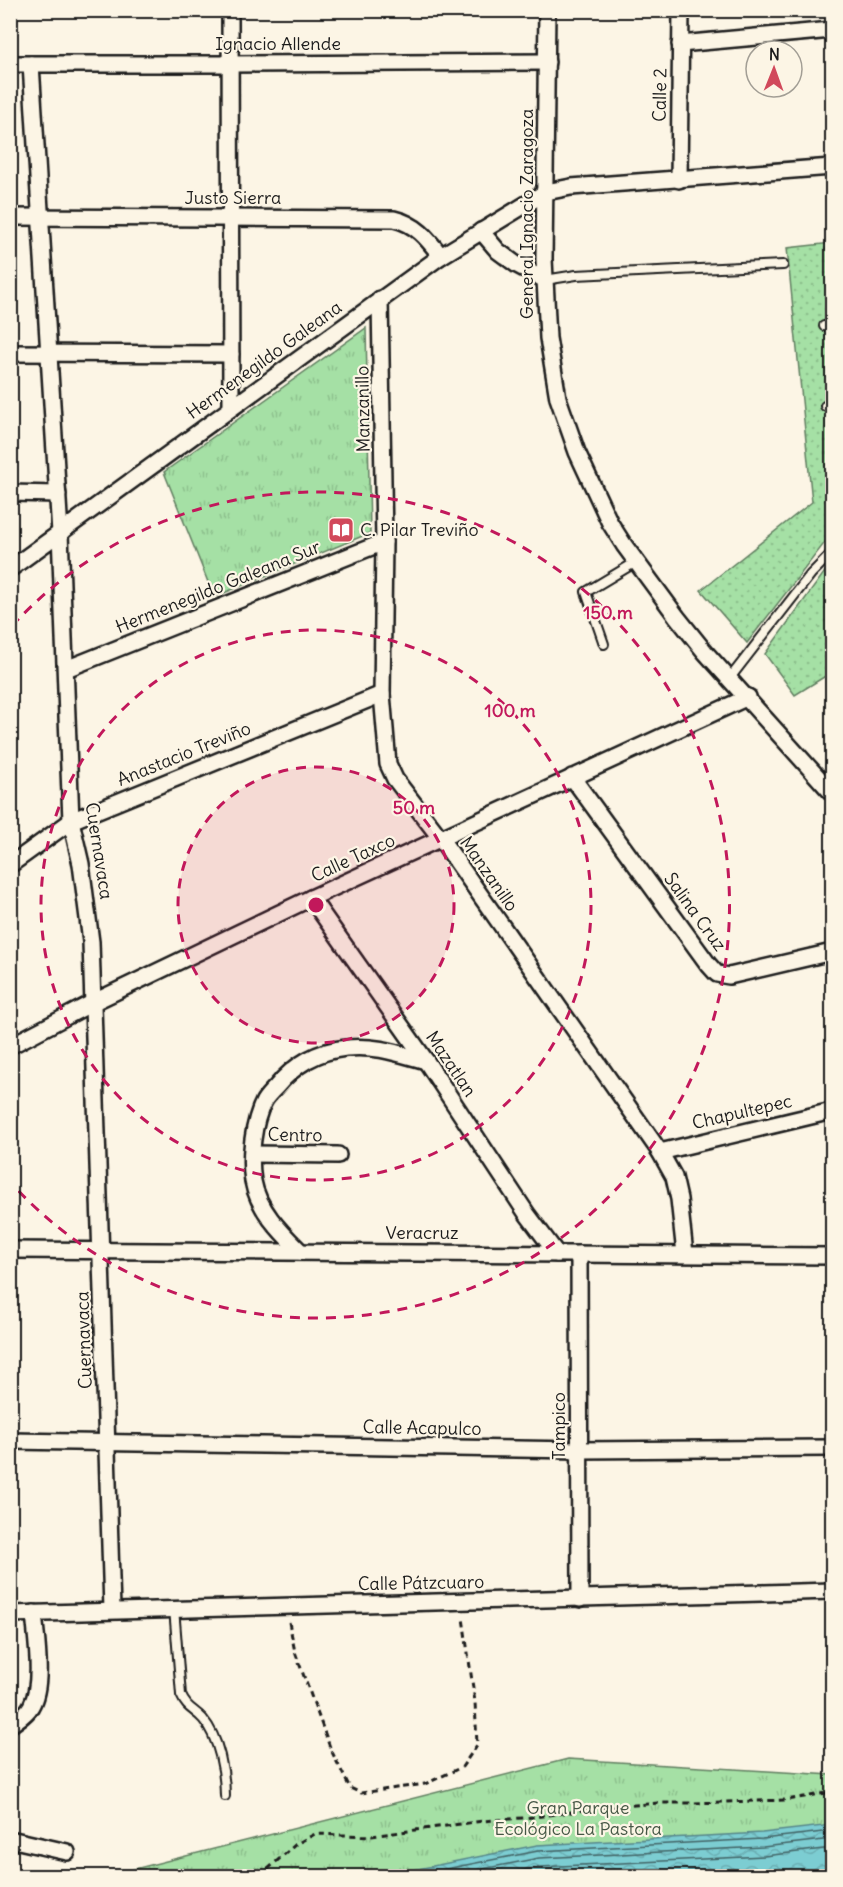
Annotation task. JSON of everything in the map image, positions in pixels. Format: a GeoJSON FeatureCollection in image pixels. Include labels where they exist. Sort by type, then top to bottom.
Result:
{"type":"FeatureCollection","features":[{"type":"Feature","properties":{"kind":"street"},"geometry":{"type":"LineString","coordinates":[[230,10],[231,408]]}},
{"type":"Feature","properties":{"kind":"street","name":"General Ignacio Zaragoza"},"geometry":{"type":"LineString","coordinates":[[547,10],[545,280],[548,338],[558,398],[577,452],[610,523],[677,617],[832,793]]}},
{"type":"Feature","properties":{"kind":"street","name":"Calle 2"},"geometry":{"type":"LineString","coordinates":[[679,180],[681,10]]}},
{"type":"Feature","properties":{"kind":"street"},"geometry":{"type":"LineString","coordinates":[[680,44],[832,30]]}},
{"type":"Feature","properties":{"kind":"street","name":"Ignacio Allende"},"geometry":{"type":"LineString","coordinates":[[10,64],[547,62]]}},
{"type":"Feature","properties":{"kind":"street","name":"Cuernavaca"},"geometry":{"type":"LineString","coordinates":[[31,64],[58,494],[71,821],[88,909],[94,1002],[112,1610]]}},
{"type":"Feature","properties":{"kind":"street"},"geometry":{"type":"LineString","coordinates":[[546,192],[571,187],[832,167]]}},
{"type":"Feature","properties":{"kind":"street","name":"Hermenegildo Galeana"},"geometry":{"type":"LineString","coordinates":[[10,569],[441,256],[546,192]]}},
{"type":"Feature","properties":{"kind":"street","name":"Justo Sierra"},"geometry":{"type":"LineString","coordinates":[[10,217],[394,219],[405,222],[424,234],[441,256]]}},
{"type":"Feature","properties":{"kind":"street"},"geometry":{"type":"LineString","coordinates":[[481,231],[498,251],[517,265],[545,280]]}},
{"type":"Feature","properties":{"kind":"street","name":"Manzanillo"},"geometry":{"type":"LineString","coordinates":[[380,299],[384,542],[382,694],[388,764],[394,779],[441,839],[660,1152],[674,1177],[679,1199],[685,1254]]}},
{"type":"Feature","properties":{"kind":"street"},"geometry":{"type":"LineString","coordinates":[[10,353],[231,354]]}},
{"type":"Feature","properties":{"kind":"street"},"geometry":{"type":"LineString","coordinates":[[10,493],[58,494]]}},
{"type":"Feature","properties":{"kind":"street","name":"Hermenegildo Galeana Sur"},"geometry":{"type":"LineString","coordinates":[[66,669],[384,542]]}},
{"type":"Feature","properties":{"kind":"street","name":"Anastacio Treviño"},"geometry":{"type":"LineString","coordinates":[[10,865],[71,821],[382,694]]}},
{"type":"Feature","properties":{"kind":"street","name":"Calle Taxco"},"geometry":{"type":"LineString","coordinates":[[10,1046],[94,1002],[311,898],[748,697]]}},
{"type":"Feature","properties":{"kind":"street","name":"Salina Cruz"},"geometry":{"type":"LineString","coordinates":[[572,777],[717,974],[729,976],[832,952]]}},
{"type":"Feature","properties":{"kind":"street","name":"Mazatlan"},"geometry":{"type":"LineString","coordinates":[[311,898],[426,1060],[527,1214],[556,1254]]}},
{"type":"Feature","properties":{"kind":"street"},"geometry":{"type":"LineString","coordinates":[[301,1252],[263,1208],[253,1183],[252,1154],[255,1129],[264,1100],[288,1072],[316,1054],[343,1048],[371,1046],[426,1060]]}},
{"type":"Feature","properties":{"kind":"street","name":"Chapultepec"},"geometry":{"type":"LineString","coordinates":[[660,1152],[832,1111]]}},
{"type":"Feature","properties":{"kind":"street","name":"Centro"},"geometry":{"type":"LineString","coordinates":[[252,1154],[338,1155]]}},
{"type":"Feature","properties":{"kind":"street","name":"Veracruz"},"geometry":{"type":"LineString","coordinates":[[10,1250],[832,1256]]}},
{"type":"Feature","properties":{"kind":"street","name":"Tampico"},"geometry":{"type":"LineString","coordinates":[[579,1254],[579,1599]]}},
{"type":"Feature","properties":{"kind":"street","name":"Calle Acapulco"},"geometry":{"type":"LineString","coordinates":[[10,1441],[579,1450],[832,1448]]}},
{"type":"Feature","properties":{"kind":"street","name":"Calle Pátzcuaro"},"geometry":{"type":"LineString","coordinates":[[10,1614],[832,1591]]}},
{"type":"Feature","properties":{"kind":"street"},"geometry":{"type":"LineString","coordinates":[[10,1725],[31,1707],[36,1691],[38,1675],[34,1613]]}},
{"type":"Feature","properties":{"kind":"street"},"geometry":{"type":"LineString","coordinates":[[10,1839],[67,1852]]}},
{"type":"Feature","properties":{"kind":"lane"},"geometry":{"type":"LineString","coordinates":[[545,280],[576,275],[783,265]]}},
{"type":"Feature","properties":{"kind":"lane"},"geometry":{"type":"LineString","coordinates":[[730,678],[811,574],[832,553]]}},
{"type":"Feature","properties":{"kind":"lane"},"geometry":{"type":"LineString","coordinates":[[604,644],[586,592],[636,562]]}},
{"type":"Feature","properties":{"kind":"lane"},"geometry":{"type":"LineString","coordinates":[[174,1608],[181,1695],[185,1706],[203,1720],[211,1733],[222,1760],[225,1796]]}},
{"type":"Feature","properties":{"kind":"path"},"geometry":{"type":"LineString","coordinates":[[286,1605],[295,1652],[331,1750],[350,1788],[361,1793],[425,1784],[462,1767],[477,1744],[475,1702],[460,1602]]}},
{"type":"Feature","properties":{"kind":"path"},"geometry":{"type":"LineString","coordinates":[[260,1876],[296,1844],[315,1834],[370,1836],[483,1821],[658,1803],[787,1800],[832,1792]]}},
{"type":"Feature","properties":{"kind":"green space"},"geometry":{"type":"Polygon","coordinates":[[[832,243],[832,538],[826,541],[747,643],[701,590],[812,502],[787,248],[832,243]]]}},
{"type":"Feature","properties":{"kind":"green space"},"geometry":{"type":"Polygon","coordinates":[[[366,328],[370,533],[214,597],[164,472],[366,328]]]}},
{"type":"Feature","properties":{"kind":"green space"},"geometry":{"type":"Polygon","coordinates":[[[832,562],[832,672],[795,695],[765,654],[832,562]]]}},
{"type":"Feature","properties":{"kind":"green space","name":"Gran Parque Ecológico La Pastora"},"geometry":{"type":"Polygon","coordinates":[[[568,1759],[832,1775],[832,1876],[107,1876],[568,1759]]]}},
{"type":"Feature","properties":{"kind":"water"},"geometry":{"type":"Polygon","coordinates":[[[832,1825],[832,1876],[391,1876],[537,1845],[762,1833],[832,1825]]]}},
{"type":"Feature","properties":{"kind":"place","name":"C. Pilar Treviño"},"geometry":{"type":"Point","coordinates":[341,530]}}]}
